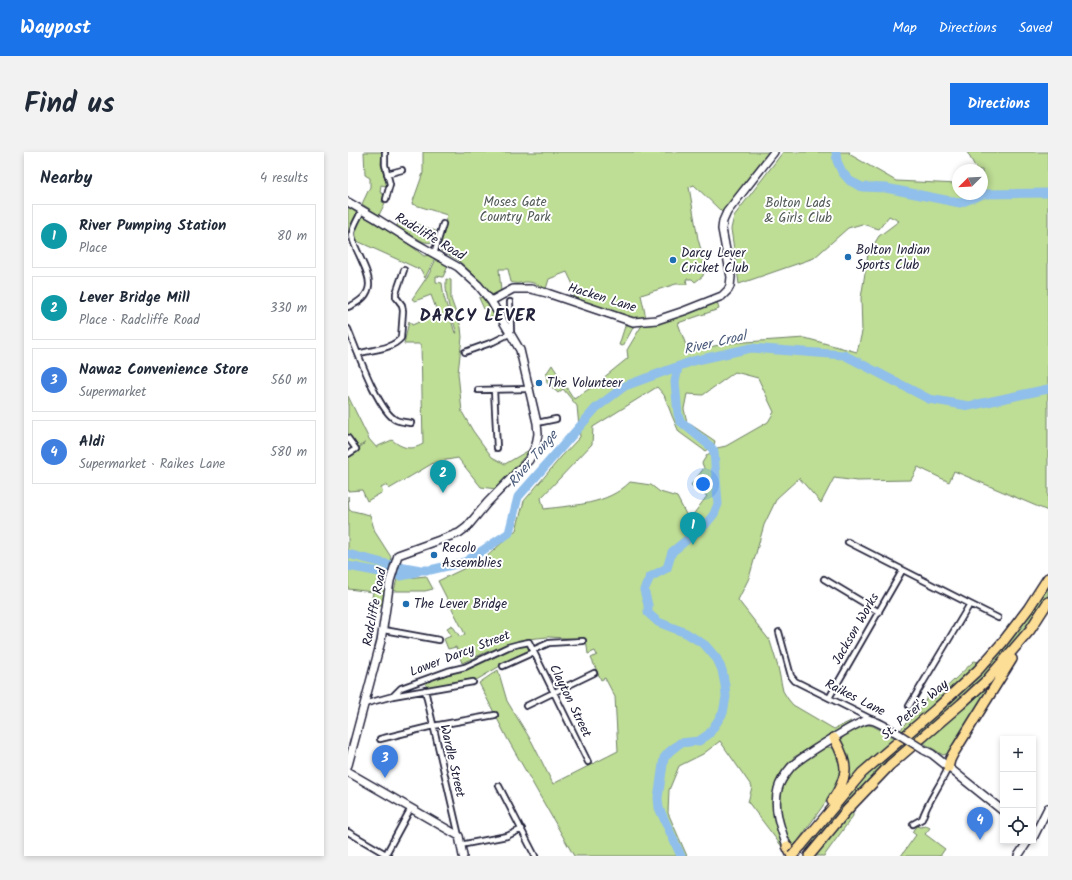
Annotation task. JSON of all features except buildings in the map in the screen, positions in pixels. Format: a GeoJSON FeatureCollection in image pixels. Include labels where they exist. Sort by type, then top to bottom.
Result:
{"type":"FeatureCollection","features":[{"type":"Feature","properties":{"kind":"highway","name":"St. Peter's Way"},"geometry":{"type":"LineString","coordinates":[[792,856],[862,773],[936,709],[978,670],[1002,643],[1028,609],[1048,578]]}},
{"type":"Feature","properties":{"kind":"highway","name":"St. Peter's Way"},"geometry":{"type":"LineString","coordinates":[[809,856],[847,810],[890,765],[987,680],[1030,630],[1048,602]]}},
{"type":"Feature","properties":{"kind":"highway"},"geometry":{"type":"LineString","coordinates":[[948,768],[953,754],[1030,630]]}},
{"type":"Feature","properties":{"kind":"highway"},"geometry":{"type":"LineString","coordinates":[[802,844],[836,795],[843,782],[845,763],[843,754],[834,738]]}},
{"type":"Feature","properties":{"kind":"highway"},"geometry":{"type":"LineString","coordinates":[[787,846],[792,856]]}},
{"type":"Feature","properties":{"kind":"main road","name":"Hacken Lane"},"geometry":{"type":"LineString","coordinates":[[491,300],[513,289],[531,289],[633,322],[657,320],[683,312],[718,298],[728,290],[731,277],[722,234],[723,221],[727,212],[774,152]]}},
{"type":"Feature","properties":{"kind":"main road","name":"Radcliffe Road"},"geometry":{"type":"LineString","coordinates":[[348,202],[415,243],[450,261],[465,272],[491,300],[520,350],[538,423],[536,444],[529,460],[466,527],[459,533],[398,555],[390,581],[384,630],[348,765]]}},
{"type":"Feature","properties":{"kind":"main road","name":"Raikes Lane"},"geometry":{"type":"LineString","coordinates":[[871,719],[932,754],[1000,809]]}},
{"type":"Feature","properties":{"kind":"main road"},"geometry":{"type":"LineString","coordinates":[[787,846],[777,815],[777,797],[778,788],[791,767],[834,738],[864,721],[871,719]]}},
{"type":"Feature","properties":{"kind":"main road"},"geometry":{"type":"LineString","coordinates":[[348,772],[459,836],[463,856]]}},
{"type":"Feature","properties":{"kind":"main road"},"geometry":{"type":"LineString","coordinates":[[1036,830],[1048,808]]}},
{"type":"Feature","properties":{"kind":"main road"},"geometry":{"type":"LineString","coordinates":[[1018,856],[1023,844]]}},
{"type":"Feature","properties":{"kind":"main road"},"geometry":{"type":"LineString","coordinates":[[1022,856],[1030,844]]}},
{"type":"Feature","properties":{"kind":"street"},"geometry":{"type":"LineString","coordinates":[[385,152],[385,165],[390,184],[386,199]]}},
{"type":"Feature","properties":{"kind":"street"},"geometry":{"type":"LineString","coordinates":[[388,174],[402,170]]}},
{"type":"Feature","properties":{"kind":"street"},"geometry":{"type":"LineString","coordinates":[[383,189],[388,191]]}},
{"type":"Feature","properties":{"kind":"street"},"geometry":{"type":"LineString","coordinates":[[348,307],[358,303],[365,297],[369,290],[370,282],[354,242],[352,233],[362,210]]}},
{"type":"Feature","properties":{"kind":"street"},"geometry":{"type":"LineString","coordinates":[[436,254],[443,224]]}},
{"type":"Feature","properties":{"kind":"street"},"geometry":{"type":"LineString","coordinates":[[358,354],[387,347],[398,342],[401,338],[403,311],[402,305],[396,297],[396,293],[404,270]]}},
{"type":"Feature","properties":{"kind":"street"},"geometry":{"type":"LineString","coordinates":[[465,352],[493,342],[511,333],[510,302]]}},
{"type":"Feature","properties":{"kind":"street"},"geometry":{"type":"LineString","coordinates":[[348,329],[376,395],[385,410],[396,420],[411,423]]}},
{"type":"Feature","properties":{"kind":"street"},"geometry":{"type":"LineString","coordinates":[[478,390],[530,389]]}},
{"type":"Feature","properties":{"kind":"street"},"geometry":{"type":"LineString","coordinates":[[494,390],[497,448]]}},
{"type":"Feature","properties":{"kind":"street"},"geometry":{"type":"LineString","coordinates":[[538,423],[556,419]]}},
{"type":"Feature","properties":{"kind":"street"},"geometry":{"type":"LineString","coordinates":[[348,438],[356,449],[348,454]]}},
{"type":"Feature","properties":{"kind":"street"},"geometry":{"type":"LineString","coordinates":[[848,542],[902,571],[998,618]]}},
{"type":"Feature","properties":{"kind":"street","name":"Jackson Works"},"geometry":{"type":"LineString","coordinates":[[829,698],[902,571]]}},
{"type":"Feature","properties":{"kind":"street"},"geometry":{"type":"LineString","coordinates":[[824,579],[879,612]]}},
{"type":"Feature","properties":{"kind":"street"},"geometry":{"type":"LineString","coordinates":[[910,706],[970,604]]}},
{"type":"Feature","properties":{"kind":"street"},"geometry":{"type":"LineString","coordinates":[[384,630],[439,640]]}},
{"type":"Feature","properties":{"kind":"street","name":"Raikes Lane"},"geometry":{"type":"LineString","coordinates":[[779,632],[791,676],[795,681],[871,719]]}},
{"type":"Feature","properties":{"kind":"street","name":"Lower Darcy Street"},"geometry":{"type":"LineString","coordinates":[[393,696],[401,688],[448,671],[465,667],[519,644],[530,642],[534,651]]}},
{"type":"Feature","properties":{"kind":"street"},"geometry":{"type":"LineString","coordinates":[[503,666],[549,642],[584,642]]}},
{"type":"Feature","properties":{"kind":"street","name":"Clayton Street"},"geometry":{"type":"LineString","coordinates":[[534,651],[588,762]]}},
{"type":"Feature","properties":{"kind":"street"},"geometry":{"type":"LineString","coordinates":[[526,706],[594,673]]}},
{"type":"Feature","properties":{"kind":"street"},"geometry":{"type":"LineString","coordinates":[[364,704],[393,696],[473,682]]}},
{"type":"Feature","properties":{"kind":"street","name":"Wardle Street"},"geometry":{"type":"LineString","coordinates":[[425,690],[459,836]]}},
{"type":"Feature","properties":{"kind":"street"},"geometry":{"type":"LineString","coordinates":[[380,739],[433,726],[495,715]]}},
{"type":"Feature","properties":{"kind":"street"},"geometry":{"type":"LineString","coordinates":[[913,824],[922,819],[927,805],[941,783],[948,768]]}},
{"type":"Feature","properties":{"kind":"street"},"geometry":{"type":"LineString","coordinates":[[499,786],[535,856]]}},
{"type":"Feature","properties":{"kind":"street"},"geometry":{"type":"LineString","coordinates":[[348,832],[388,855],[411,808]]}},
{"type":"Feature","properties":{"kind":"street"},"geometry":{"type":"LineString","coordinates":[[460,845],[507,836],[522,829]]}},
{"type":"Feature","properties":{"kind":"green space"},"geometry":{"type":"Polygon","coordinates":[[[364,152],[382,152],[381,164],[387,185],[381,185],[380,192],[384,196],[382,202],[385,203],[379,215],[362,204],[370,187],[370,178],[365,175],[364,152]]]}},
{"type":"Feature","properties":{"kind":"green space","name":"Moses Gate Country Park"},"geometry":{"type":"Polygon","coordinates":[[[423,152],[769,152],[722,212],[694,185],[689,187],[698,239],[703,257],[703,276],[695,282],[692,279],[686,279],[687,284],[676,284],[641,295],[646,318],[633,318],[573,298],[575,289],[567,272],[549,279],[546,289],[537,284],[527,282],[511,282],[508,269],[499,269],[501,291],[491,296],[474,275],[458,260],[438,249],[447,215],[412,204],[423,173],[423,152]]]}},
{"type":"Feature","properties":{"kind":"green space","name":"Bolton Lads & Girls Club"},"geometry":{"type":"Polygon","coordinates":[[[783,152],[850,152],[849,154],[896,181],[952,184],[952,200],[988,200],[988,164],[974,164],[967,152],[1048,152],[1048,511],[954,471],[949,482],[918,467],[911,480],[857,481],[834,478],[821,503],[799,478],[777,498],[764,525],[749,578],[738,600],[770,641],[778,667],[783,691],[793,705],[834,729],[851,721],[838,732],[794,757],[780,776],[774,788],[773,800],[775,816],[783,848],[748,802],[752,787],[720,741],[703,754],[679,766],[669,790],[668,813],[687,856],[574,856],[507,738],[479,683],[498,670],[507,701],[532,742],[553,784],[618,751],[615,697],[605,678],[601,680],[591,658],[597,655],[595,651],[588,654],[586,639],[548,637],[527,639],[531,651],[500,666],[473,682],[427,688],[425,682],[465,669],[494,656],[491,650],[462,663],[456,647],[448,649],[444,639],[451,636],[447,628],[452,625],[460,637],[465,634],[438,581],[484,559],[516,530],[524,501],[580,437],[577,406],[563,389],[558,393],[547,383],[546,374],[552,365],[574,399],[601,381],[628,358],[627,350],[642,325],[654,323],[717,302],[719,309],[678,323],[688,351],[730,343],[805,338],[857,352],[862,332],[861,298],[868,254],[879,236],[899,221],[889,216],[879,229],[862,224],[848,228],[814,258],[739,284],[731,229],[734,216],[783,152]],[[735,372],[703,395],[687,394],[684,409],[687,422],[715,441],[714,445],[705,451],[679,432],[664,395],[657,387],[593,427],[592,444],[541,498],[544,509],[578,505],[601,500],[621,490],[630,482],[651,485],[660,492],[677,497],[689,520],[707,496],[691,485],[704,468],[702,463],[707,455],[717,448],[726,446],[768,422],[774,412],[758,378],[735,372]]]}},
{"type":"Feature","properties":{"kind":"green space"},"geometry":{"type":"Polygon","coordinates":[[[348,207],[357,213],[357,216],[348,233],[348,207]]]}},
{"type":"Feature","properties":{"kind":"green space"},"geometry":{"type":"Polygon","coordinates":[[[362,216],[406,242],[424,256],[430,255],[435,258],[425,278],[421,270],[357,241],[353,233],[362,216]]]}},
{"type":"Feature","properties":{"kind":"green space"},"geometry":{"type":"Polygon","coordinates":[[[402,218],[438,232],[435,243],[424,242],[396,227],[402,218]]]}},
{"type":"Feature","properties":{"kind":"green space"},"geometry":{"type":"Polygon","coordinates":[[[436,259],[448,266],[443,277],[436,276],[436,282],[442,283],[444,297],[455,333],[457,333],[446,293],[446,279],[451,280],[451,299],[461,327],[462,337],[458,373],[462,412],[473,431],[492,457],[505,464],[531,449],[496,489],[481,487],[458,458],[435,462],[389,489],[387,485],[381,488],[383,492],[367,501],[362,490],[348,491],[348,458],[366,442],[356,449],[348,438],[348,396],[369,439],[376,447],[392,440],[407,448],[423,444],[421,344],[404,344],[409,321],[412,325],[438,314],[431,295],[415,301],[412,299],[429,274],[436,259]]]}},
{"type":"Feature","properties":{"kind":"green space"},"geometry":{"type":"Polygon","coordinates":[[[483,297],[495,316],[488,318],[479,298],[483,297]]]}},
{"type":"Feature","properties":{"kind":"green space"},"geometry":{"type":"Polygon","coordinates":[[[626,323],[634,326],[623,346],[619,345],[626,323]]]}},
{"type":"Feature","properties":{"kind":"green space"},"geometry":{"type":"Polygon","coordinates":[[[348,496],[349,510],[370,515],[375,532],[391,557],[382,605],[371,604],[373,592],[348,589],[348,496]]]}},
{"type":"Feature","properties":{"kind":"green space"},"geometry":{"type":"Polygon","coordinates":[[[426,576],[433,589],[425,591],[394,591],[397,579],[426,576]]]}},
{"type":"Feature","properties":{"kind":"green space"},"geometry":{"type":"Polygon","coordinates":[[[1048,585],[1048,594],[1045,601],[1011,648],[948,710],[914,739],[908,736],[930,718],[1048,585]]]}},
{"type":"Feature","properties":{"kind":"green space"},"geometry":{"type":"Polygon","coordinates":[[[974,661],[980,662],[957,685],[903,732],[900,731],[904,725],[918,712],[928,696],[934,699],[974,661]]]}},
{"type":"Feature","properties":{"kind":"green space"},"geometry":{"type":"Polygon","coordinates":[[[999,671],[949,753],[943,755],[922,742],[999,671]]]}},
{"type":"Feature","properties":{"kind":"green space"},"geometry":{"type":"Polygon","coordinates":[[[868,725],[873,726],[895,738],[876,755],[843,790],[841,740],[849,732],[868,725]]]}},
{"type":"Feature","properties":{"kind":"green space"},"geometry":{"type":"Polygon","coordinates":[[[900,743],[905,746],[866,783],[805,850],[804,848],[863,776],[900,743]]]}},
{"type":"Feature","properties":{"kind":"green space"},"geometry":{"type":"Polygon","coordinates":[[[827,747],[833,748],[840,756],[841,768],[839,781],[793,848],[780,815],[780,799],[784,784],[798,765],[827,747]]]}},
{"type":"Feature","properties":{"kind":"green space"},"geometry":{"type":"Polygon","coordinates":[[[853,809],[853,816],[824,856],[814,856],[853,809]]]}},
{"type":"Feature","properties":{"kind":"green space"},"geometry":{"type":"Polygon","coordinates":[[[916,826],[926,826],[930,828],[925,834],[945,849],[940,856],[901,856],[916,835],[912,832],[916,826]]]}},
{"type":"Feature","properties":{"kind":"waterway","name":"River Croal"},"geometry":{"type":"LineString","coordinates":[[836,152],[837,161],[842,172],[850,181],[862,187],[886,188],[960,203],[983,194],[1048,193]]}},
{"type":"Feature","properties":{"kind":"waterway","name":"River Tonge"},"geometry":{"type":"LineString","coordinates":[[348,554],[387,564],[421,570],[430,570],[465,562],[509,533],[518,497],[596,408],[625,386],[693,361],[751,348],[844,355],[929,399],[969,406],[1048,389]]}},
{"type":"Feature","properties":{"kind":"waterway","name":"River Croal"},"geometry":{"type":"LineString","coordinates":[[678,367],[675,382],[680,421],[714,451],[718,504],[714,514],[706,524],[672,552],[667,568],[650,577],[644,590],[648,605],[648,613],[658,622],[686,633],[705,645],[717,659],[722,670],[726,697],[723,713],[709,734],[699,741],[680,743],[664,758],[658,798],[659,808],[681,856]]}},
{"type":"Feature","properties":{"kind":"waterway","name":"River Tonge"},"geometry":{"type":"LineString","coordinates":[[348,566],[401,576],[421,570]]}},
{"type":"Feature","properties":{"kind":"place","name":"Bolton Indian Sports Club"},"geometry":{"type":"Point","coordinates":[848,257]}},
{"type":"Feature","properties":{"kind":"place","name":"Darcy Lever Cricket Club"},"geometry":{"type":"Point","coordinates":[673,260]}},
{"type":"Feature","properties":{"kind":"place","name":"The Volunteer"},"geometry":{"type":"Point","coordinates":[539,383]}},
{"type":"Feature","properties":{"kind":"place","name":"Lever Bridge Mill"},"geometry":{"type":"Point","coordinates":[443,493]}},
{"type":"Feature","properties":{"kind":"place","name":"River Pumping Station"},"geometry":{"type":"Point","coordinates":[693,545]}},
{"type":"Feature","properties":{"kind":"place","name":"Recolo Assemblies"},"geometry":{"type":"Point","coordinates":[434,555]}},
{"type":"Feature","properties":{"kind":"place","name":"The Lever Bridge"},"geometry":{"type":"Point","coordinates":[406,604]}},
{"type":"Feature","properties":{"kind":"place","name":"Nawaz Convenience Store"},"geometry":{"type":"Point","coordinates":[385,778]}},
{"type":"Feature","properties":{"kind":"place","name":"Aldi"},"geometry":{"type":"Point","coordinates":[980,840]}},
{"type":"Feature","properties":{"kind":"district","name":"DARCY LEVER"},"geometry":{"type":"Point","coordinates":[478,316]}}]}
